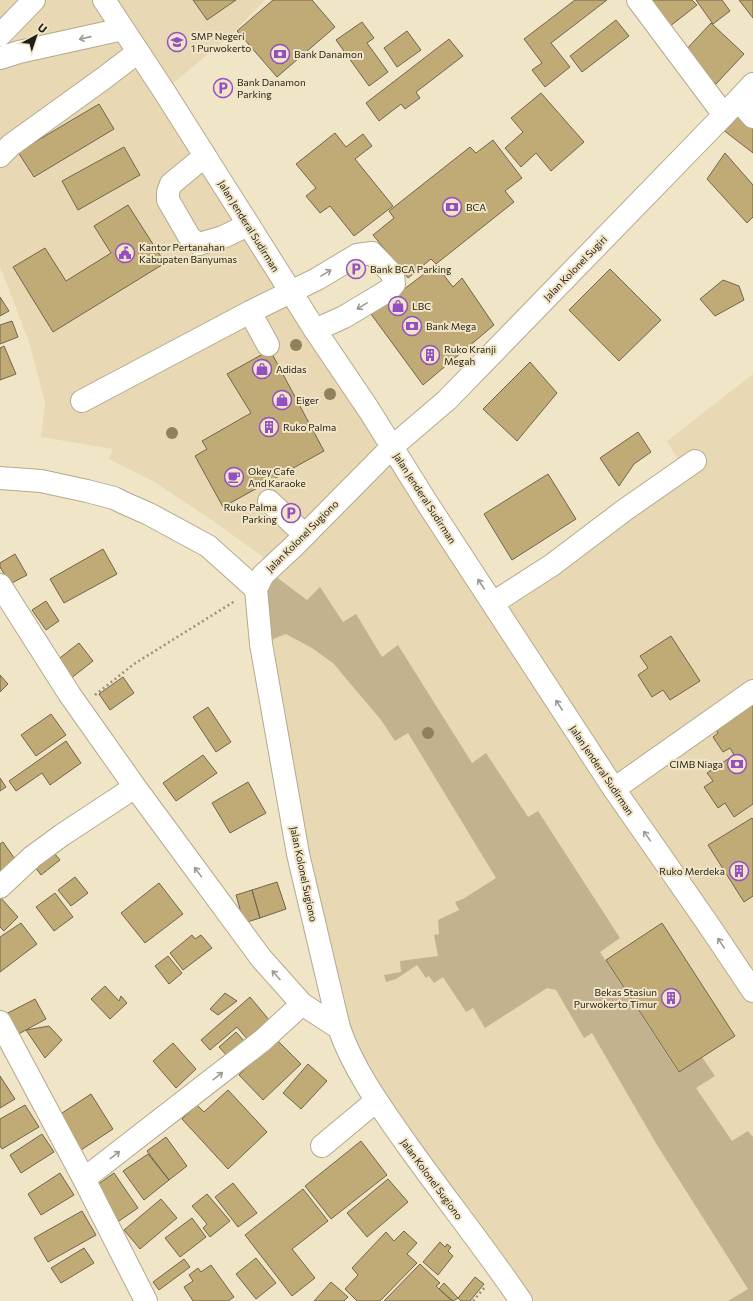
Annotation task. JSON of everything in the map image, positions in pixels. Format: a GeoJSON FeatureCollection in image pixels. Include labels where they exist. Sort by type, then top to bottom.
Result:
{"type":"FeatureCollection","features":[{"type":"Feature","properties":{"kind":"street"},"geometry":{"type":"LineString","coordinates":[[0,35],[34,0]]}},
{"type":"Feature","properties":{"kind":"street","name":"Jalan Jenderal Sudirman"},"geometry":{"type":"LineString","coordinates":[[104,0],[164,91],[315,330],[369,410],[433,512],[614,789],[708,924],[750,978]]}},
{"type":"Feature","properties":{"kind":"street"},"geometry":{"type":"LineString","coordinates":[[638,0],[731,108],[753,117]]}},
{"type":"Feature","properties":{"kind":"street"},"geometry":{"type":"LineString","coordinates":[[0,58],[19,52],[123,29]]}},
{"type":"Feature","properties":{"kind":"street"},"geometry":{"type":"LineString","coordinates":[[0,156],[11,145],[138,52]]}},
{"type":"Feature","properties":{"kind":"street","name":"Jalan Kolonel Sugiri"},"geometry":{"type":"LineString","coordinates":[[392,447],[447,400],[753,84]]}},
{"type":"Feature","properties":{"kind":"street"},"geometry":{"type":"LineString","coordinates":[[205,156],[171,184],[168,192],[168,200],[190,238],[199,244],[223,237],[248,225]]}},
{"type":"Feature","properties":{"kind":"street"},"geometry":{"type":"LineString","coordinates":[[82,401],[250,312],[317,279],[357,255],[372,253],[393,275],[394,284],[389,290],[344,317],[315,330]]}},
{"type":"Feature","properties":{"kind":"street"},"geometry":{"type":"LineString","coordinates":[[250,312],[268,345]]}},
{"type":"Feature","properties":{"kind":"street","name":"Jalan Kolonel Sugiono"},"geometry":{"type":"LineString","coordinates":[[392,447],[263,575],[256,589],[261,644],[298,854],[340,1028],[349,1052],[376,1101],[521,1301]]}},
{"type":"Feature","properties":{"kind":"street"},"geometry":{"type":"LineString","coordinates":[[493,603],[552,565],[626,509],[695,461]]}},
{"type":"Feature","properties":{"kind":"street"},"geometry":{"type":"LineString","coordinates":[[0,478],[41,481],[114,498],[149,514],[208,546],[256,589]]}},
{"type":"Feature","properties":{"kind":"street"},"geometry":{"type":"LineString","coordinates":[[269,501],[304,535]]}},
{"type":"Feature","properties":{"kind":"street"},"geometry":{"type":"LineString","coordinates":[[0,585],[79,708],[135,787],[261,958],[302,1004],[340,1028]]}},
{"type":"Feature","properties":{"kind":"street"},"geometry":{"type":"LineString","coordinates":[[614,789],[753,691]]}},
{"type":"Feature","properties":{"kind":"street"},"geometry":{"type":"LineString","coordinates":[[0,887],[32,857],[62,835],[135,787]]}},
{"type":"Feature","properties":{"kind":"street"},"geometry":{"type":"LineString","coordinates":[[84,1179],[263,1040],[302,1004]]}},
{"type":"Feature","properties":{"kind":"street"},"geometry":{"type":"LineString","coordinates":[[0,1022],[84,1179],[146,1301]]}},
{"type":"Feature","properties":{"kind":"street"},"geometry":{"type":"LineString","coordinates":[[322,1146],[376,1101]]}},
{"type":"Feature","properties":{"kind":"path"},"geometry":{"type":"LineString","coordinates":[[79,708],[134,664],[256,589]]}},
{"type":"Feature","properties":{"kind":"shaded area"},"geometry":{"type":"Polygon","coordinates":[[[0,0],[265,0],[234,32],[164,91],[496,605],[678,459],[667,441],[753,374],[753,968],[743,975],[753,991],[753,1301],[519,1301],[376,1101],[336,1015],[261,644],[273,564],[212,520],[153,481],[109,459],[113,449],[41,437],[45,403],[29,341],[0,267],[0,0]]]}},
{"type":"Feature","properties":{"kind":"shaded area"},"geometry":{"type":"Polygon","coordinates":[[[263,575],[275,576],[307,600],[320,587],[343,622],[356,614],[382,657],[398,645],[472,763],[486,753],[528,817],[538,811],[620,938],[600,952],[678,1072],[702,1057],[715,1076],[696,1088],[732,1141],[748,1131],[753,1137],[753,1301],[728,1301],[748,1289],[657,1145],[592,1033],[584,1038],[556,990],[547,988],[485,1028],[473,1008],[466,1012],[443,977],[434,983],[429,976],[426,978],[417,965],[396,979],[386,982],[384,975],[401,972],[400,961],[438,956],[434,935],[439,934],[438,920],[459,910],[455,902],[463,899],[496,878],[408,733],[395,741],[381,720],[333,663],[312,648],[286,634],[261,644],[263,575]]]}},
{"type":"Feature","properties":{"kind":"building"},"geometry":{"type":"Polygon","coordinates":[[[193,0],[236,0],[207,20],[193,0]]]}},
{"type":"Feature","properties":{"kind":"building","name":"Bank Danamon"},"geometry":{"type":"Polygon","coordinates":[[[273,0],[312,0],[335,27],[277,77],[237,31],[273,0]]]}},
{"type":"Feature","properties":{"kind":"building"},"geometry":{"type":"Polygon","coordinates":[[[575,0],[607,0],[551,43],[570,67],[545,87],[532,70],[542,63],[524,39],[575,0]]]}},
{"type":"Feature","properties":{"kind":"building"},"geometry":{"type":"Polygon","coordinates":[[[647,0],[692,0],[697,5],[669,27],[647,0]]]}},
{"type":"Feature","properties":{"kind":"building"},"geometry":{"type":"Polygon","coordinates":[[[696,0],[722,0],[730,11],[713,24],[696,0]]]}},
{"type":"Feature","properties":{"kind":"building"},"geometry":{"type":"Polygon","coordinates":[[[739,0],[753,0],[753,18],[739,0]]]}},
{"type":"Feature","properties":{"kind":"building"},"geometry":{"type":"Polygon","coordinates":[[[616,20],[629,36],[582,72],[570,56],[616,20]]]}},
{"type":"Feature","properties":{"kind":"building"},"geometry":{"type":"Polygon","coordinates":[[[362,22],[374,38],[367,43],[388,72],[369,86],[336,40],[362,22]]]}},
{"type":"Feature","properties":{"kind":"building"},"geometry":{"type":"Polygon","coordinates":[[[711,23],[744,54],[716,84],[683,53],[711,23]]]}},
{"type":"Feature","properties":{"kind":"building"},"geometry":{"type":"Polygon","coordinates":[[[407,31],[421,50],[397,67],[384,48],[407,31]]]}},
{"type":"Feature","properties":{"kind":"building"},"geometry":{"type":"Polygon","coordinates":[[[449,39],[463,56],[416,92],[420,98],[405,109],[401,104],[379,121],[366,103],[449,39]]]}},
{"type":"Feature","properties":{"kind":"building"},"geometry":{"type":"Polygon","coordinates":[[[541,93],[584,142],[551,171],[536,153],[521,167],[505,148],[523,132],[511,118],[541,93]]]}},
{"type":"Feature","properties":{"kind":"building"},"geometry":{"type":"Polygon","coordinates":[[[99,104],[114,129],[34,177],[18,152],[99,104]]]}},
{"type":"Feature","properties":{"kind":"building"},"geometry":{"type":"Polygon","coordinates":[[[740,114],[753,127],[753,153],[722,129],[740,114]]]}},
{"type":"Feature","properties":{"kind":"building"},"geometry":{"type":"Polygon","coordinates":[[[335,133],[346,147],[363,134],[372,146],[355,159],[393,206],[354,236],[330,206],[320,213],[306,196],[316,188],[296,164],[335,133]]]}},
{"type":"Feature","properties":{"kind":"building","name":"BCA"},"geometry":{"type":"Polygon","coordinates":[[[493,140],[522,178],[505,191],[514,202],[436,264],[431,259],[408,278],[373,235],[394,218],[389,211],[470,147],[476,153],[493,140]]]}},
{"type":"Feature","properties":{"kind":"building"},"geometry":{"type":"Polygon","coordinates":[[[124,147],[140,175],[78,210],[62,181],[124,147]]]}},
{"type":"Feature","properties":{"kind":"building"},"geometry":{"type":"Polygon","coordinates":[[[725,153],[753,185],[753,217],[747,223],[707,179],[725,153]]]}},
{"type":"Feature","properties":{"kind":"building"},"geometry":{"type":"Polygon","coordinates":[[[128,205],[165,263],[53,332],[13,267],[45,248],[66,281],[111,253],[94,226],[128,205]]]}},
{"type":"Feature","properties":{"kind":"building","name":"Ruko Kranji Megah"},"geometry":{"type":"Polygon","coordinates":[[[436,265],[453,287],[462,278],[494,325],[423,385],[371,314],[436,265]]]}},
{"type":"Feature","properties":{"kind":"building"},"geometry":{"type":"Polygon","coordinates":[[[610,269],[661,320],[619,361],[569,310],[610,269]]]}},
{"type":"Feature","properties":{"kind":"building"},"geometry":{"type":"Polygon","coordinates":[[[723,280],[739,286],[744,300],[715,316],[700,299],[723,280]]]}},
{"type":"Feature","properties":{"kind":"building"},"geometry":{"type":"Polygon","coordinates":[[[0,297],[9,311],[0,316],[0,297]]]}},
{"type":"Feature","properties":{"kind":"building"},"geometry":{"type":"Polygon","coordinates":[[[12,321],[18,337],[0,344],[0,325],[12,321]]]}},
{"type":"Feature","properties":{"kind":"building"},"geometry":{"type":"Polygon","coordinates":[[[4,346],[16,374],[0,380],[0,348],[4,346]]]}},
{"type":"Feature","properties":{"kind":"building","name":"Ruko Palma"},"geometry":{"type":"Polygon","coordinates":[[[270,350],[324,451],[223,507],[195,456],[207,449],[202,441],[251,413],[227,374],[270,350]]]}},
{"type":"Feature","properties":{"kind":"building"},"geometry":{"type":"Polygon","coordinates":[[[530,362],[557,393],[517,441],[483,409],[530,362]]]}},
{"type":"Feature","properties":{"kind":"building"},"geometry":{"type":"Polygon","coordinates":[[[638,432],[651,452],[634,464],[619,486],[600,458],[638,432]]]}},
{"type":"Feature","properties":{"kind":"building"},"geometry":{"type":"Polygon","coordinates":[[[548,474],[576,519],[512,560],[484,514],[548,474]]]}},
{"type":"Feature","properties":{"kind":"building"},"geometry":{"type":"Polygon","coordinates":[[[103,549],[117,574],[64,603],[50,579],[103,549]]]}},
{"type":"Feature","properties":{"kind":"building"},"geometry":{"type":"Polygon","coordinates":[[[15,554],[27,575],[10,584],[0,567],[0,563],[15,554]]]}},
{"type":"Feature","properties":{"kind":"building"},"geometry":{"type":"Polygon","coordinates":[[[46,601],[59,621],[46,630],[32,610],[46,601]]]}},
{"type":"Feature","properties":{"kind":"building"},"geometry":{"type":"Polygon","coordinates":[[[671,636],[700,681],[670,700],[663,690],[652,697],[638,675],[648,668],[640,656],[671,636]]]}},
{"type":"Feature","properties":{"kind":"building"},"geometry":{"type":"Polygon","coordinates":[[[79,643],[93,661],[70,679],[56,661],[79,643]]]}},
{"type":"Feature","properties":{"kind":"building"},"geometry":{"type":"Polygon","coordinates":[[[0,675],[8,684],[0,692],[0,675]]]}},
{"type":"Feature","properties":{"kind":"building"},"geometry":{"type":"Polygon","coordinates":[[[123,677],[134,693],[110,710],[99,694],[123,677]]]}},
{"type":"Feature","properties":{"kind":"building","name":"CIMB Niaga"},"geometry":{"type":"Polygon","coordinates":[[[753,701],[753,804],[734,817],[725,803],[718,808],[704,787],[713,781],[707,773],[734,755],[730,748],[723,752],[713,737],[718,733],[714,727],[753,701]]]}},
{"type":"Feature","properties":{"kind":"building"},"geometry":{"type":"Polygon","coordinates":[[[208,707],[231,742],[216,752],[193,717],[208,707]]]}},
{"type":"Feature","properties":{"kind":"building"},"geometry":{"type":"Polygon","coordinates":[[[51,714],[66,735],[36,756],[21,735],[51,714]]]}},
{"type":"Feature","properties":{"kind":"building"},"geometry":{"type":"Polygon","coordinates":[[[66,741],[81,763],[50,785],[42,773],[16,791],[9,781],[66,741]]]}},
{"type":"Feature","properties":{"kind":"building"},"geometry":{"type":"Polygon","coordinates":[[[203,755],[217,773],[176,801],[163,783],[203,755]]]}},
{"type":"Feature","properties":{"kind":"building"},"geometry":{"type":"Polygon","coordinates":[[[0,778],[6,787],[0,791],[0,778]]]}},
{"type":"Feature","properties":{"kind":"building"},"geometry":{"type":"Polygon","coordinates":[[[248,782],[266,813],[230,833],[212,803],[248,782]]]}},
{"type":"Feature","properties":{"kind":"building","name":"Ruko Merdeka"},"geometry":{"type":"Polygon","coordinates":[[[752,818],[753,896],[744,902],[708,845],[752,818]]]}},
{"type":"Feature","properties":{"kind":"building"},"geometry":{"type":"Polygon","coordinates":[[[3,842],[17,862],[0,874],[0,844],[3,842]]]}},
{"type":"Feature","properties":{"kind":"building"},"geometry":{"type":"Polygon","coordinates":[[[50,848],[60,860],[41,875],[31,862],[50,848]]]}},
{"type":"Feature","properties":{"kind":"building"},"geometry":{"type":"Polygon","coordinates":[[[75,877],[88,893],[71,906],[58,890],[75,877]]]}},
{"type":"Feature","properties":{"kind":"building"},"geometry":{"type":"Polygon","coordinates":[[[277,882],[286,909],[260,918],[252,890],[277,882]]]}},
{"type":"Feature","properties":{"kind":"building"},"geometry":{"type":"Polygon","coordinates":[[[159,883],[183,914],[145,943],[121,913],[159,883]]]}},
{"type":"Feature","properties":{"kind":"building"},"geometry":{"type":"Polygon","coordinates":[[[252,890],[260,918],[244,923],[236,895],[252,890]]]}},
{"type":"Feature","properties":{"kind":"building"},"geometry":{"type":"Polygon","coordinates":[[[55,893],[73,917],[54,931],[36,907],[55,893]]]}},
{"type":"Feature","properties":{"kind":"building"},"geometry":{"type":"Polygon","coordinates":[[[0,897],[18,917],[4,931],[0,927],[0,897]]]}},
{"type":"Feature","properties":{"kind":"building"},"geometry":{"type":"Polygon","coordinates":[[[21,923],[37,944],[0,972],[0,937],[21,923]]]}},
{"type":"Feature","properties":{"kind":"building","name":"Bekas Stasiun Purwokerto Timur"},"geometry":{"type":"Polygon","coordinates":[[[662,923],[735,1036],[679,1072],[606,960],[662,923]]]}},
{"type":"Feature","properties":{"kind":"building"},"geometry":{"type":"Polygon","coordinates":[[[192,935],[195,939],[201,935],[212,948],[183,970],[170,953],[192,935]]]}},
{"type":"Feature","properties":{"kind":"building"},"geometry":{"type":"Polygon","coordinates":[[[168,956],[182,973],[169,984],[155,966],[168,956]]]}},
{"type":"Feature","properties":{"kind":"building"},"geometry":{"type":"Polygon","coordinates":[[[105,986],[119,1001],[121,996],[127,1003],[110,1019],[91,999],[105,986]]]}},
{"type":"Feature","properties":{"kind":"building"},"geometry":{"type":"Polygon","coordinates":[[[225,993],[237,1001],[218,1015],[210,1009],[225,993]]]}},
{"type":"Feature","properties":{"kind":"building"},"geometry":{"type":"Polygon","coordinates":[[[250,997],[270,1021],[248,1040],[237,1027],[210,1050],[201,1040],[250,997]]]}},
{"type":"Feature","properties":{"kind":"building"},"geometry":{"type":"Polygon","coordinates":[[[35,999],[46,1019],[13,1037],[2,1016],[35,999]]]}},
{"type":"Feature","properties":{"kind":"building"},"geometry":{"type":"Polygon","coordinates":[[[49,1026],[62,1040],[45,1058],[26,1030],[49,1026]]]}},
{"type":"Feature","properties":{"kind":"building"},"geometry":{"type":"Polygon","coordinates":[[[236,1032],[246,1043],[229,1058],[219,1047],[236,1032]]]}},
{"type":"Feature","properties":{"kind":"building"},"geometry":{"type":"Polygon","coordinates":[[[276,1039],[301,1064],[263,1100],[239,1075],[276,1039]]]}},
{"type":"Feature","properties":{"kind":"building"},"geometry":{"type":"Polygon","coordinates":[[[173,1043],[196,1069],[176,1088],[153,1061],[173,1043]]]}},
{"type":"Feature","properties":{"kind":"building"},"geometry":{"type":"Polygon","coordinates":[[[308,1064],[327,1081],[301,1109],[283,1093],[308,1064]]]}},
{"type":"Feature","properties":{"kind":"building"},"geometry":{"type":"Polygon","coordinates":[[[0,1076],[15,1099],[0,1108],[0,1076]]]}},
{"type":"Feature","properties":{"kind":"building"},"geometry":{"type":"Polygon","coordinates":[[[228,1090],[267,1132],[228,1169],[182,1119],[197,1105],[204,1112],[228,1090]]]}},
{"type":"Feature","properties":{"kind":"building"},"geometry":{"type":"Polygon","coordinates":[[[91,1094],[113,1129],[78,1152],[56,1117],[91,1094]]]}},
{"type":"Feature","properties":{"kind":"building"},"geometry":{"type":"Polygon","coordinates":[[[25,1105],[39,1127],[2,1149],[0,1146],[0,1119],[25,1105]]]}},
{"type":"Feature","properties":{"kind":"building"},"geometry":{"type":"Polygon","coordinates":[[[42,1134],[54,1152],[21,1173],[10,1155],[42,1134]]]}},
{"type":"Feature","properties":{"kind":"building"},"geometry":{"type":"Polygon","coordinates":[[[166,1137],[187,1166],[169,1180],[147,1151],[166,1137]]]}},
{"type":"Feature","properties":{"kind":"building"},"geometry":{"type":"Polygon","coordinates":[[[361,1141],[387,1175],[331,1219],[305,1186],[361,1141]]]}},
{"type":"Feature","properties":{"kind":"building"},"geometry":{"type":"Polygon","coordinates":[[[148,1154],[169,1180],[144,1200],[123,1171],[148,1154]]]}},
{"type":"Feature","properties":{"kind":"building"},"geometry":{"type":"Polygon","coordinates":[[[60,1173],[74,1195],[41,1215],[28,1194],[60,1173]]]}},
{"type":"Feature","properties":{"kind":"building"},"geometry":{"type":"Polygon","coordinates":[[[114,1173],[138,1208],[116,1223],[93,1188],[114,1173]]]}},
{"type":"Feature","properties":{"kind":"building"},"geometry":{"type":"Polygon","coordinates":[[[388,1179],[408,1202],[367,1237],[347,1213],[388,1179]]]}},
{"type":"Feature","properties":{"kind":"building"},"geometry":{"type":"Polygon","coordinates":[[[233,1183],[257,1213],[238,1227],[215,1197],[233,1183]]]}},
{"type":"Feature","properties":{"kind":"building"},"geometry":{"type":"Polygon","coordinates":[[[303,1189],[328,1221],[292,1249],[315,1278],[292,1296],[245,1235],[303,1189]]]}},
{"type":"Feature","properties":{"kind":"building"},"geometry":{"type":"Polygon","coordinates":[[[207,1194],[230,1221],[210,1237],[203,1228],[207,1224],[192,1206],[207,1194]]]}},
{"type":"Feature","properties":{"kind":"building"},"geometry":{"type":"Polygon","coordinates":[[[161,1199],[177,1218],[140,1249],[124,1230],[161,1199]]]}},
{"type":"Feature","properties":{"kind":"building"},"geometry":{"type":"Polygon","coordinates":[[[82,1211],[96,1235],[48,1262],[34,1238],[82,1211]]]}},
{"type":"Feature","properties":{"kind":"building"},"geometry":{"type":"Polygon","coordinates":[[[192,1218],[206,1237],[180,1257],[165,1238],[192,1218]]]}},
{"type":"Feature","properties":{"kind":"building"},"geometry":{"type":"Polygon","coordinates":[[[404,1231],[417,1243],[407,1254],[417,1263],[380,1301],[357,1301],[345,1289],[358,1275],[352,1268],[386,1232],[394,1241],[404,1231]]]}},
{"type":"Feature","properties":{"kind":"building"},"geometry":{"type":"Polygon","coordinates":[[[440,1242],[445,1247],[447,1244],[451,1247],[448,1251],[453,1256],[438,1275],[423,1262],[440,1242]]]}},
{"type":"Feature","properties":{"kind":"building"},"geometry":{"type":"Polygon","coordinates":[[[84,1248],[94,1263],[61,1283],[51,1268],[84,1248]]]}},
{"type":"Feature","properties":{"kind":"building"},"geometry":{"type":"Polygon","coordinates":[[[256,1258],[276,1283],[256,1299],[236,1274],[256,1258]]]}},
{"type":"Feature","properties":{"kind":"building"},"geometry":{"type":"Polygon","coordinates":[[[184,1259],[190,1267],[159,1290],[153,1282],[184,1259]]]}},
{"type":"Feature","properties":{"kind":"building"},"geometry":{"type":"Polygon","coordinates":[[[420,1264],[440,1283],[436,1286],[452,1301],[384,1301],[420,1264]]]}},
{"type":"Feature","properties":{"kind":"building"},"geometry":{"type":"Polygon","coordinates":[[[211,1265],[234,1297],[228,1301],[193,1301],[184,1287],[193,1281],[189,1275],[198,1268],[201,1272],[211,1265]]]}},
{"type":"Feature","properties":{"kind":"building"},"geometry":{"type":"Polygon","coordinates":[[[475,1277],[484,1284],[470,1301],[461,1301],[458,1298],[475,1277]]]}},
{"type":"Feature","properties":{"kind":"building"},"geometry":{"type":"Polygon","coordinates":[[[331,1282],[348,1297],[344,1301],[314,1301],[331,1282]]]}},
{"type":"Feature","properties":{"kind":"building"},"geometry":{"type":"Polygon","coordinates":[[[444,1283],[458,1298],[453,1301],[439,1289],[444,1283]]]}},
{"type":"Feature","properties":{"kind":"place","name":"SMP Negeri 1 Purwokerto"},"geometry":{"type":"Point","coordinates":[177,42]}},
{"type":"Feature","properties":{"kind":"place","name":"Bank Danamon"},"geometry":{"type":"Point","coordinates":[280,54]}},
{"type":"Feature","properties":{"kind":"place","name":"Bank Danamon Parking"},"geometry":{"type":"Point","coordinates":[223,88]}},
{"type":"Feature","properties":{"kind":"place","name":"BCA"},"geometry":{"type":"Point","coordinates":[452,207]}},
{"type":"Feature","properties":{"kind":"place","name":"Kantor Pertanahan Kabupaten Banyumas"},"geometry":{"type":"Point","coordinates":[125,253]}},
{"type":"Feature","properties":{"kind":"place","name":"Bank BCA Parking"},"geometry":{"type":"Point","coordinates":[356,269]}},
{"type":"Feature","properties":{"kind":"place","name":"LBC"},"geometry":{"type":"Point","coordinates":[398,306]}},
{"type":"Feature","properties":{"kind":"place","name":"Bank Mega"},"geometry":{"type":"Point","coordinates":[412,326]}},
{"type":"Feature","properties":{"kind":"place","name":"Ruko Kranji Megah"},"geometry":{"type":"Point","coordinates":[430,355]}},
{"type":"Feature","properties":{"kind":"place","name":"Adidas"},"geometry":{"type":"Point","coordinates":[262,369]}},
{"type":"Feature","properties":{"kind":"place","name":"Eiger"},"geometry":{"type":"Point","coordinates":[282,400]}},
{"type":"Feature","properties":{"kind":"place","name":"Ruko Palma"},"geometry":{"type":"Point","coordinates":[269,427]}},
{"type":"Feature","properties":{"kind":"place","name":"Okey Cafe And Karaoke"},"geometry":{"type":"Point","coordinates":[234,477]}},
{"type":"Feature","properties":{"kind":"place","name":"Ruko Palma Parking"},"geometry":{"type":"Point","coordinates":[291,513]}},
{"type":"Feature","properties":{"kind":"place","name":"CIMB Niaga"},"geometry":{"type":"Point","coordinates":[737,764]}},
{"type":"Feature","properties":{"kind":"place","name":"Ruko Merdeka"},"geometry":{"type":"Point","coordinates":[739,871]}},
{"type":"Feature","properties":{"kind":"place","name":"Bekas Stasiun Purwokerto Timur"},"geometry":{"type":"Point","coordinates":[671,998]}}]}
